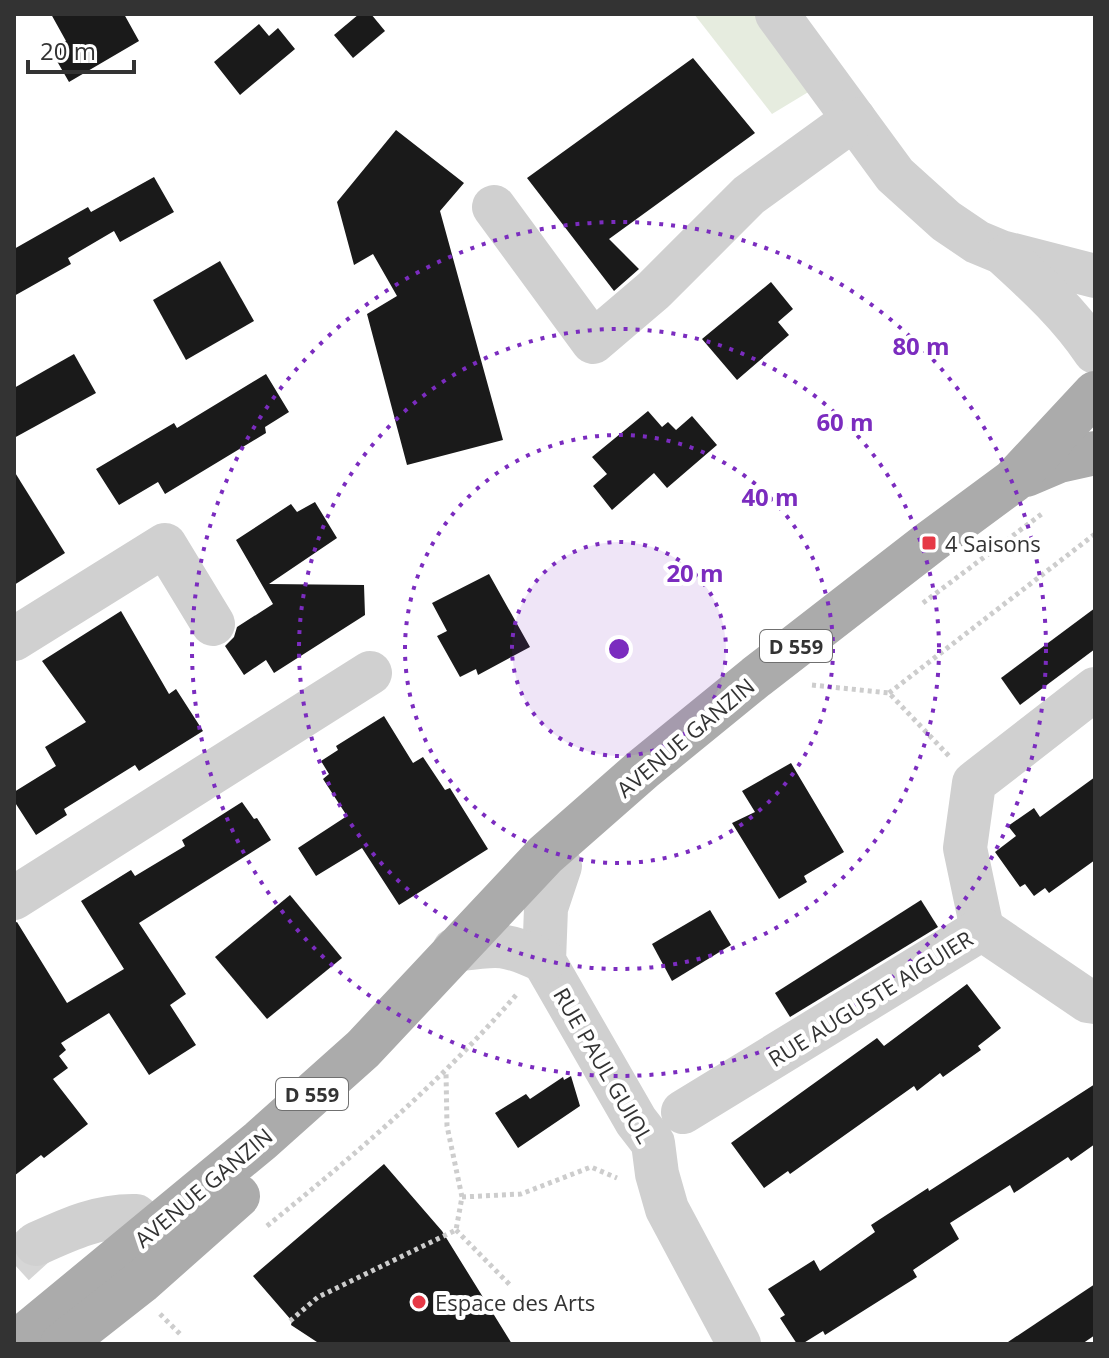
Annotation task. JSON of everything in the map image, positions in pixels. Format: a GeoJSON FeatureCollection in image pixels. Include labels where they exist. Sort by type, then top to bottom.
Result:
{"type":"FeatureCollection","features":[{"type":"Feature","properties":{"kind":"main road","name":"AVENUE GANZIN"},"geometry":{"type":"LineString","coordinates":[[62,1344],[155,1306],[382,1065],[545,855],[643,769],[756,677],[1013,481],[1095,393]]}},
{"type":"Feature","properties":{"kind":"main road","name":"AVENUE GANZIN"},"geometry":{"type":"LineString","coordinates":[[1013,481],[1059,461],[1095,453]]}},
{"type":"Feature","properties":{"kind":"main road","name":"AVENUE GANZIN"},"geometry":{"type":"LineString","coordinates":[[14,1344],[260,1141],[363,1049],[560,866],[587,820]]}},
{"type":"Feature","properties":{"kind":"street"},"geometry":{"type":"LineString","coordinates":[[777,14],[895,175],[946,221],[977,242],[1001,252],[1095,276]]}},
{"type":"Feature","properties":{"kind":"street"},"geometry":{"type":"LineString","coordinates":[[494,207],[603,353],[654,290],[749,195],[854,119]]}},
{"type":"Feature","properties":{"kind":"street"},"geometry":{"type":"LineString","coordinates":[[1001,252],[1057,303],[1095,352]]}},
{"type":"Feature","properties":{"kind":"street"},"geometry":{"type":"LineString","coordinates":[[14,639],[165,545],[213,624]]}},
{"type":"Feature","properties":{"kind":"street"},"geometry":{"type":"LineString","coordinates":[[14,898],[370,673]]}},
{"type":"Feature","properties":{"kind":"street"},"geometry":{"type":"LineString","coordinates":[[982,929],[965,848],[974,783],[1095,689]]}},
{"type":"Feature","properties":{"kind":"street","name":"RUE PAUL GUIOL"},"geometry":{"type":"LineString","coordinates":[[534,974],[546,908],[560,866]]}},
{"type":"Feature","properties":{"kind":"street","name":"RUE AUGUSTE AIGUIER"},"geometry":{"type":"LineString","coordinates":[[683,1112],[982,929],[1088,1001],[1095,1002]]}},
{"type":"Feature","properties":{"kind":"street","name":"RUE PAUL GUIOL"},"geometry":{"type":"LineString","coordinates":[[474,947],[511,946],[653,1143],[657,1174],[667,1209],[739,1344]]}},
{"type":"Feature","properties":{"kind":"street"},"geometry":{"type":"LineString","coordinates":[[36,1244],[75,1226],[112,1215],[136,1216],[151,1230],[157,1243],[153,1259],[155,1306]]}},
{"type":"Feature","properties":{"kind":"path"},"geometry":{"type":"LineString","coordinates":[[889,693],[1095,534]]}},
{"type":"Feature","properties":{"kind":"path"},"geometry":{"type":"LineString","coordinates":[[812,685],[889,693],[974,783]]}},
{"type":"Feature","properties":{"kind":"path"},"geometry":{"type":"LineString","coordinates":[[257,1234],[366,1145],[446,1072],[534,974]]}},
{"type":"Feature","properties":{"kind":"path"},"geometry":{"type":"LineString","coordinates":[[446,1072],[447,1126],[462,1197],[456,1230]]}},
{"type":"Feature","properties":{"kind":"path"},"geometry":{"type":"LineString","coordinates":[[462,1197],[521,1194],[591,1167],[630,1184],[657,1174]]}},
{"type":"Feature","properties":{"kind":"path"},"geometry":{"type":"LineString","coordinates":[[456,1230],[512,1287]]}},
{"type":"Feature","properties":{"kind":"path"},"geometry":{"type":"LineString","coordinates":[[290,1321],[318,1297],[456,1230]]}},
{"type":"Feature","properties":{"kind":"path"},"geometry":{"type":"LineString","coordinates":[[155,1306],[182,1336]]}},
{"type":"Feature","properties":{"kind":"shaded area"},"geometry":{"type":"Polygon","coordinates":[[[694,14],[759,14],[810,91],[772,114],[694,14]]]}},
{"type":"Feature","properties":{"kind":"building"},"geometry":{"type":"Polygon","coordinates":[[[51,14],[124,14],[139,41],[69,82],[50,49],[66,41],[51,14]]]}},
{"type":"Feature","properties":{"kind":"building"},"geometry":{"type":"Polygon","coordinates":[[[359,14],[371,14],[385,31],[353,58],[334,35],[359,14]]]}},
{"type":"Feature","properties":{"kind":"building"},"geometry":{"type":"Polygon","coordinates":[[[259,24],[269,36],[278,28],[295,49],[240,95],[214,62],[259,24]]]}},
{"type":"Feature","properties":{"kind":"building"},"geometry":{"type":"Polygon","coordinates":[[[693,58],[755,133],[609,239],[639,269],[614,291],[527,178],[693,58]]]}},
{"type":"Feature","properties":{"kind":"building"},"geometry":{"type":"Polygon","coordinates":[[[396,130],[464,183],[440,211],[503,440],[407,465],[367,314],[397,296],[373,254],[354,265],[337,202],[396,130]]]}},
{"type":"Feature","properties":{"kind":"building"},"geometry":{"type":"Polygon","coordinates":[[[154,177],[174,212],[120,242],[114,231],[68,258],[71,264],[14,296],[14,249],[88,207],[91,212],[154,177]]]}},
{"type":"Feature","properties":{"kind":"building"},"geometry":{"type":"Polygon","coordinates":[[[220,261],[254,321],[186,360],[153,300],[220,261]]]}},
{"type":"Feature","properties":{"kind":"building"},"geometry":{"type":"Polygon","coordinates":[[[771,282],[793,309],[778,322],[789,335],[737,380],[702,339],[771,282]]]}},
{"type":"Feature","properties":{"kind":"building"},"geometry":{"type":"Polygon","coordinates":[[[74,354],[96,393],[14,438],[14,388],[74,354]]]}},
{"type":"Feature","properties":{"kind":"building"},"geometry":{"type":"Polygon","coordinates":[[[266,374],[289,412],[265,427],[266,433],[165,494],[158,482],[119,505],[96,469],[174,423],[177,428],[266,374]]]}},
{"type":"Feature","properties":{"kind":"building"},"geometry":{"type":"Polygon","coordinates":[[[648,411],[662,427],[668,422],[676,430],[692,416],[717,445],[667,488],[654,473],[612,510],[593,486],[607,474],[592,457],[648,411]]]}},
{"type":"Feature","properties":{"kind":"building"},"geometry":{"type":"Polygon","coordinates":[[[14,471],[65,553],[14,585],[14,471]]]}},
{"type":"Feature","properties":{"kind":"building"},"geometry":{"type":"Polygon","coordinates":[[[315,502],[337,538],[269,584],[364,585],[365,615],[274,673],[266,660],[244,675],[225,646],[234,637],[237,627],[273,604],[236,540],[291,504],[297,512],[315,502]]]}},
{"type":"Feature","properties":{"kind":"building"},"geometry":{"type":"Polygon","coordinates":[[[489,574],[530,647],[478,675],[476,669],[460,677],[437,636],[447,631],[432,603],[489,574]]]}},
{"type":"Feature","properties":{"kind":"building"},"geometry":{"type":"Polygon","coordinates":[[[1095,608],[1095,649],[1020,705],[1001,678],[1095,608]]]}},
{"type":"Feature","properties":{"kind":"building"},"geometry":{"type":"Polygon","coordinates":[[[121,611],[169,694],[176,689],[203,731],[139,771],[135,765],[64,809],[67,815],[36,835],[14,801],[14,792],[56,766],[45,747],[86,722],[42,661],[121,611]]]}},
{"type":"Feature","properties":{"kind":"building"},"geometry":{"type":"Polygon","coordinates":[[[384,716],[413,763],[423,757],[445,790],[450,788],[488,849],[399,905],[362,848],[316,876],[298,848],[347,816],[323,779],[329,774],[321,761],[338,750],[336,746],[384,716]]]}},
{"type":"Feature","properties":{"kind":"building"},"geometry":{"type":"Polygon","coordinates":[[[791,763],[844,852],[804,876],[807,882],[779,899],[732,823],[755,812],[742,791],[791,763]]]}},
{"type":"Feature","properties":{"kind":"building"},"geometry":{"type":"Polygon","coordinates":[[[1095,777],[1095,860],[1049,893],[1045,888],[1034,896],[1025,884],[1020,887],[995,852],[1016,836],[1008,826],[1034,808],[1040,817],[1095,777]]]}},
{"type":"Feature","properties":{"kind":"building"},"geometry":{"type":"Polygon","coordinates":[[[242,802],[271,840],[139,923],[186,994],[170,1005],[196,1045],[149,1075],[109,1013],[61,1043],[66,1050],[59,1056],[68,1068],[53,1079],[88,1124],[44,1158],[41,1155],[14,1176],[14,923],[17,922],[67,1003],[124,969],[81,901],[131,870],[135,876],[185,846],[182,840],[242,802]]]}},
{"type":"Feature","properties":{"kind":"building"},"geometry":{"type":"Polygon","coordinates":[[[290,895],[342,958],[267,1019],[215,957],[290,895]]]}},
{"type":"Feature","properties":{"kind":"building"},"geometry":{"type":"Polygon","coordinates":[[[921,900],[938,927],[790,1017],[775,993],[921,900]]]}},
{"type":"Feature","properties":{"kind":"building"},"geometry":{"type":"Polygon","coordinates":[[[710,910],[731,945],[672,981],[652,944],[710,910]]]}},
{"type":"Feature","properties":{"kind":"building"},"geometry":{"type":"Polygon","coordinates":[[[967,984],[1001,1028],[978,1046],[981,1050],[943,1077],[940,1073],[917,1091],[914,1086],[790,1174],[788,1171],[764,1188],[731,1143],[877,1038],[884,1046],[967,984]]]}},
{"type":"Feature","properties":{"kind":"building"},"geometry":{"type":"Polygon","coordinates":[[[571,1076],[580,1106],[518,1148],[495,1113],[526,1094],[530,1099],[563,1077],[564,1080],[571,1076]]]}},
{"type":"Feature","properties":{"kind":"building"},"geometry":{"type":"Polygon","coordinates":[[[1095,1084],[1095,1144],[1071,1161],[1068,1157],[1014,1193],[1010,1185],[950,1223],[959,1239],[913,1270],[917,1277],[825,1335],[823,1331],[797,1344],[780,1318],[785,1315],[768,1289],[814,1260],[820,1271],[875,1232],[871,1225],[1095,1084]]]}},
{"type":"Feature","properties":{"kind":"building"},"geometry":{"type":"Polygon","coordinates":[[[384,1164],[442,1231],[512,1344],[320,1344],[291,1325],[292,1321],[253,1276],[384,1164]]]}},
{"type":"Feature","properties":{"kind":"building"},"geometry":{"type":"Polygon","coordinates":[[[1095,1284],[1095,1335],[1082,1344],[1005,1344],[1095,1284]]]}},
{"type":"Feature","properties":{"kind":"tunnel"},"geometry":{"type":"LineString","coordinates":[[14,1264],[36,1244]]}},
{"type":"Feature","properties":{"kind":"place","name":"4 Saisons"},"geometry":{"type":"Point","coordinates":[929,543]}},
{"type":"Feature","properties":{"kind":"place","name":"Espace des Arts"},"geometry":{"type":"Point","coordinates":[419,1302]}}]}
